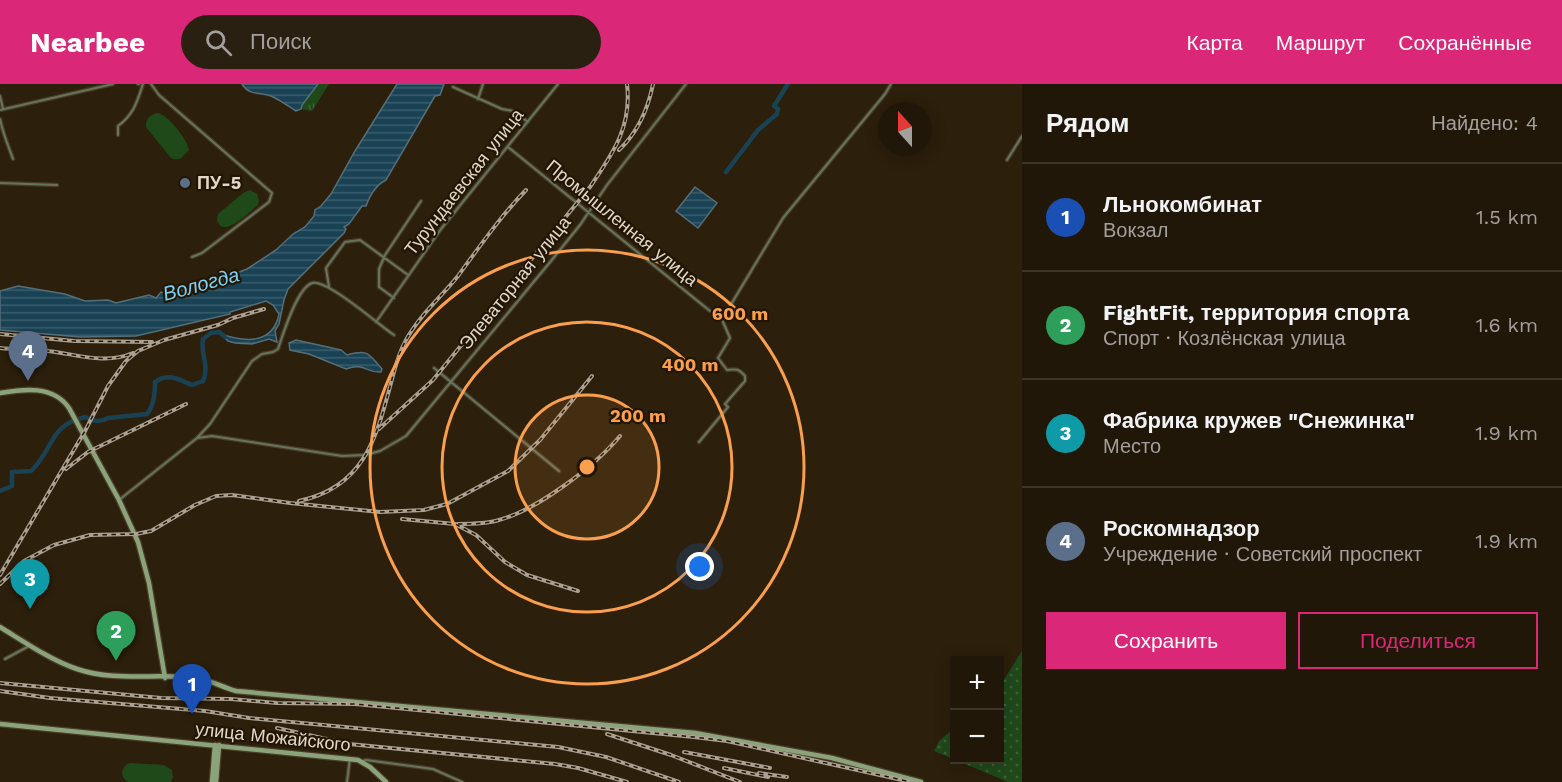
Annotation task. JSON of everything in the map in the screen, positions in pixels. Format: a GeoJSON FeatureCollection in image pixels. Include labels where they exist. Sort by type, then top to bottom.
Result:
{"type":"FeatureCollection","features":[{"type":"Feature","properties":{"kind":"street"},"geometry":{"type":"LineString","coordinates":[[0,96],[2,110],[113,84]]}},
{"type":"Feature","properties":{"kind":"street"},"geometry":{"type":"LineString","coordinates":[[117,135],[118,126],[132,114],[136,106],[140,84]]}},
{"type":"Feature","properties":{"kind":"street"},"geometry":{"type":"LineString","coordinates":[[151,84],[159,95],[272,193],[270,202],[202,253],[192,257]]}},
{"type":"Feature","properties":{"kind":"street"},"geometry":{"type":"LineString","coordinates":[[478,99],[483,84]]}},
{"type":"Feature","properties":{"kind":"street","name":"Турундаевская улица"},"geometry":{"type":"LineString","coordinates":[[375,322],[441,229],[558,84]]}},
{"type":"Feature","properties":{"kind":"street","name":"Элеваторная улица"},"geometry":{"type":"LineString","coordinates":[[197,438],[212,436],[333,455],[369,454],[390,447],[406,436],[551,261],[686,84]]}},
{"type":"Feature","properties":{"kind":"street"},"geometry":{"type":"LineString","coordinates":[[699,442],[728,407],[725,404],[745,381],[745,376],[740,370],[735,368],[727,370],[718,358],[730,338],[720,315],[727,311],[783,218],[891,84]]}},
{"type":"Feature","properties":{"kind":"street"},"geometry":{"type":"LineString","coordinates":[[453,87],[502,109],[513,111],[528,122]]}},
{"type":"Feature","properties":{"kind":"street"},"geometry":{"type":"LineString","coordinates":[[0,119],[5,141],[13,159]]}},
{"type":"Feature","properties":{"kind":"street"},"geometry":{"type":"LineString","coordinates":[[1007,160],[1022,136]]}},
{"type":"Feature","properties":{"kind":"street","name":"Промышленная улица"},"geometry":{"type":"LineString","coordinates":[[508,147],[710,311],[720,315]]}},
{"type":"Feature","properties":{"kind":"street"},"geometry":{"type":"LineString","coordinates":[[0,183],[57,185]]}},
{"type":"Feature","properties":{"kind":"street"},"geometry":{"type":"LineString","coordinates":[[394,298],[379,287],[380,269],[384,258],[421,201]]}},
{"type":"Feature","properties":{"kind":"street"},"geometry":{"type":"LineString","coordinates":[[329,287],[326,268],[345,242],[360,240],[408,275]]}},
{"type":"Feature","properties":{"kind":"street"},"geometry":{"type":"LineString","coordinates":[[118,500],[197,438],[210,424],[252,362],[262,354],[278,349],[291,315],[308,285],[316,282],[329,287],[394,335]]}},
{"type":"Feature","properties":{"kind":"street"},"geometry":{"type":"LineString","coordinates":[[434,368],[559,471]]}},
{"type":"Feature","properties":{"kind":"street"},"geometry":{"type":"LineString","coordinates":[[0,393],[29,390],[48,392],[63,400],[79,426],[134,530],[144,558],[164,676]]}},
{"type":"Feature","properties":{"kind":"street"},"geometry":{"type":"LineString","coordinates":[[0,627],[81,671],[152,678],[164,676],[198,678],[236,691],[606,724],[728,738],[841,760],[921,782]]}},
{"type":"Feature","properties":{"kind":"street"},"geometry":{"type":"LineString","coordinates":[[5,659],[30,645]]}},
{"type":"Feature","properties":{"kind":"street","name":"улица Можайского"},"geometry":{"type":"LineString","coordinates":[[0,724],[363,761]]}},
{"type":"Feature","properties":{"kind":"street"},"geometry":{"type":"LineString","coordinates":[[214,782],[218,745]]}},
{"type":"Feature","properties":{"kind":"street"},"geometry":{"type":"LineString","coordinates":[[347,782],[350,759]]}},
{"type":"Feature","properties":{"kind":"street"},"geometry":{"type":"LineString","coordinates":[[363,761],[386,782]]}},
{"type":"Feature","properties":{"kind":"street"},"geometry":{"type":"LineString","coordinates":[[363,761],[433,769],[462,782]]}},
{"type":"Feature","properties":{"kind":"green space"},"geometry":{"type":"Polygon","coordinates":[[[318,84],[329,84],[312,111],[301,109],[302,105],[318,84]]]}},
{"type":"Feature","properties":{"kind":"green space"},"geometry":{"type":"Polygon","coordinates":[[[158,113],[172,123],[188,145],[189,150],[180,159],[170,157],[146,127],[149,117],[158,113]]]}},
{"type":"Feature","properties":{"kind":"green space"},"geometry":{"type":"Polygon","coordinates":[[[250,190],[257,194],[258,205],[232,225],[221,226],[217,221],[218,214],[250,190]]]}},
{"type":"Feature","properties":{"kind":"green space"},"geometry":{"type":"Polygon","coordinates":[[[1022,651],[1022,782],[1008,782],[965,764],[1004,764],[1004,680],[1022,651]]]}},
{"type":"Feature","properties":{"kind":"green space"},"geometry":{"type":"Polygon","coordinates":[[[950,731],[950,757],[934,751],[939,741],[950,731]]]}},
{"type":"Feature","properties":{"kind":"green space"},"geometry":{"type":"Polygon","coordinates":[[[130,763],[164,765],[172,770],[173,777],[171,782],[128,782],[123,777],[122,771],[130,763]]]}},
{"type":"Feature","properties":{"kind":"water"},"geometry":{"type":"Polygon","coordinates":[[[242,84],[318,84],[301,109],[296,111],[271,96],[248,90],[242,84]]]}},
{"type":"Feature","properties":{"kind":"water"},"geometry":{"type":"Polygon","coordinates":[[[397,84],[444,84],[440,95],[435,96],[386,180],[374,191],[366,206],[362,206],[349,224],[344,227],[346,229],[344,233],[288,289],[275,331],[277,342],[269,339],[252,344],[235,343],[228,341],[221,334],[239,339],[256,339],[271,331],[279,314],[273,305],[266,301],[230,312],[230,314],[136,336],[80,337],[0,330],[0,291],[18,286],[65,294],[85,301],[108,300],[116,303],[149,295],[156,298],[161,292],[207,285],[247,269],[276,250],[293,234],[305,227],[314,216],[315,210],[331,194],[397,84]]]}},
{"type":"Feature","properties":{"kind":"water"},"geometry":{"type":"Polygon","coordinates":[[[695,187],[717,203],[698,228],[676,211],[695,187]]]}},
{"type":"Feature","properties":{"kind":"water"},"geometry":{"type":"Polygon","coordinates":[[[296,340],[341,350],[347,355],[368,354],[382,369],[381,372],[361,367],[346,369],[309,354],[290,350],[289,343],[296,340]]]}},
{"type":"Feature","properties":{"kind":"waterway"},"geometry":{"type":"LineString","coordinates":[[726,172],[758,130],[777,114],[778,109],[774,106],[788,84]]}},
{"type":"Feature","properties":{"kind":"waterway"},"geometry":{"type":"LineString","coordinates":[[0,491],[12,486],[12,472],[31,471],[58,432],[73,421],[85,417],[99,421],[147,414],[153,403],[155,382],[160,379],[169,377],[192,385],[203,381],[206,370],[203,339],[211,333],[219,332],[225,337]]}},
{"type":"Feature","properties":{"kind":"railway"},"geometry":{"type":"LineString","coordinates":[[379,429],[433,380],[590,187],[613,151],[624,127],[628,99],[627,84]]}},
{"type":"Feature","properties":{"kind":"railway"},"geometry":{"type":"LineString","coordinates":[[619,150],[632,136],[641,120],[653,84]]}},
{"type":"Feature","properties":{"kind":"railway"},"geometry":{"type":"LineString","coordinates":[[299,501],[339,485],[364,458],[379,423],[403,345],[411,331],[526,190]]}},
{"type":"Feature","properties":{"kind":"railway"},"geometry":{"type":"LineString","coordinates":[[0,575],[85,431],[108,386],[126,361],[138,351],[164,340],[264,309]]}},
{"type":"Feature","properties":{"kind":"railway"},"geometry":{"type":"LineString","coordinates":[[0,334],[74,341],[152,342]]}},
{"type":"Feature","properties":{"kind":"railway"},"geometry":{"type":"LineString","coordinates":[[0,348],[42,350],[90,358],[112,358],[133,353]]}},
{"type":"Feature","properties":{"kind":"railway"},"geometry":{"type":"LineString","coordinates":[[0,584],[24,561],[54,545],[90,535],[136,534],[151,531],[195,505],[216,496],[232,495],[380,512],[424,510],[447,504],[508,471],[540,440],[592,376]]}},
{"type":"Feature","properties":{"kind":"railway"},"geometry":{"type":"LineString","coordinates":[[66,469],[88,452],[186,404]]}},
{"type":"Feature","properties":{"kind":"railway"},"geometry":{"type":"LineString","coordinates":[[458,524],[494,521],[530,507],[581,473],[620,436]]}},
{"type":"Feature","properties":{"kind":"railway"},"geometry":{"type":"LineString","coordinates":[[402,519],[455,524],[476,535],[505,562],[527,575],[578,591]]}},
{"type":"Feature","properties":{"kind":"railway"},"geometry":{"type":"LineString","coordinates":[[0,683],[161,698],[355,704],[694,737],[727,741],[911,782]]}},
{"type":"Feature","properties":{"kind":"railway"},"geometry":{"type":"LineString","coordinates":[[0,691],[50,698],[205,711],[249,718],[558,747],[606,757],[679,782]]}},
{"type":"Feature","properties":{"kind":"railway"},"geometry":{"type":"LineString","coordinates":[[277,728],[349,744],[555,764],[627,782]]}},
{"type":"Feature","properties":{"kind":"railway"},"geometry":{"type":"LineString","coordinates":[[607,734],[671,755],[740,782]]}},
{"type":"Feature","properties":{"kind":"railway"},"geometry":{"type":"LineString","coordinates":[[684,752],[770,768]]}},
{"type":"Feature","properties":{"kind":"railway"},"geometry":{"type":"LineString","coordinates":[[724,768],[768,777]]}},
{"type":"Feature","properties":{"kind":"railway"},"geometry":{"type":"LineString","coordinates":[[759,773],[787,777]]}},
{"type":"Feature","properties":{"kind":"place","name":"ПУ-5"},"geometry":{"type":"Point","coordinates":[185,183]}},
{"type":"Feature","properties":{"kind":"place","name":"Роскомнадзор"},"geometry":{"type":"Point","coordinates":[28,381]}},
{"type":"Feature","properties":{"kind":"place","name":"Фабрика кружев \"Снежинка\""},"geometry":{"type":"Point","coordinates":[30,609]}},
{"type":"Feature","properties":{"kind":"place","name":"FightFit, территория спорта"},"geometry":{"type":"Point","coordinates":[116,661]}},
{"type":"Feature","properties":{"kind":"place","name":"Льнокомбинат"},"geometry":{"type":"Point","coordinates":[192,714]}},
{"type":"Feature","properties":{"kind":"water label","name":"Вологда"},"geometry":{"type":"Point","coordinates":[201,284]}}]}
